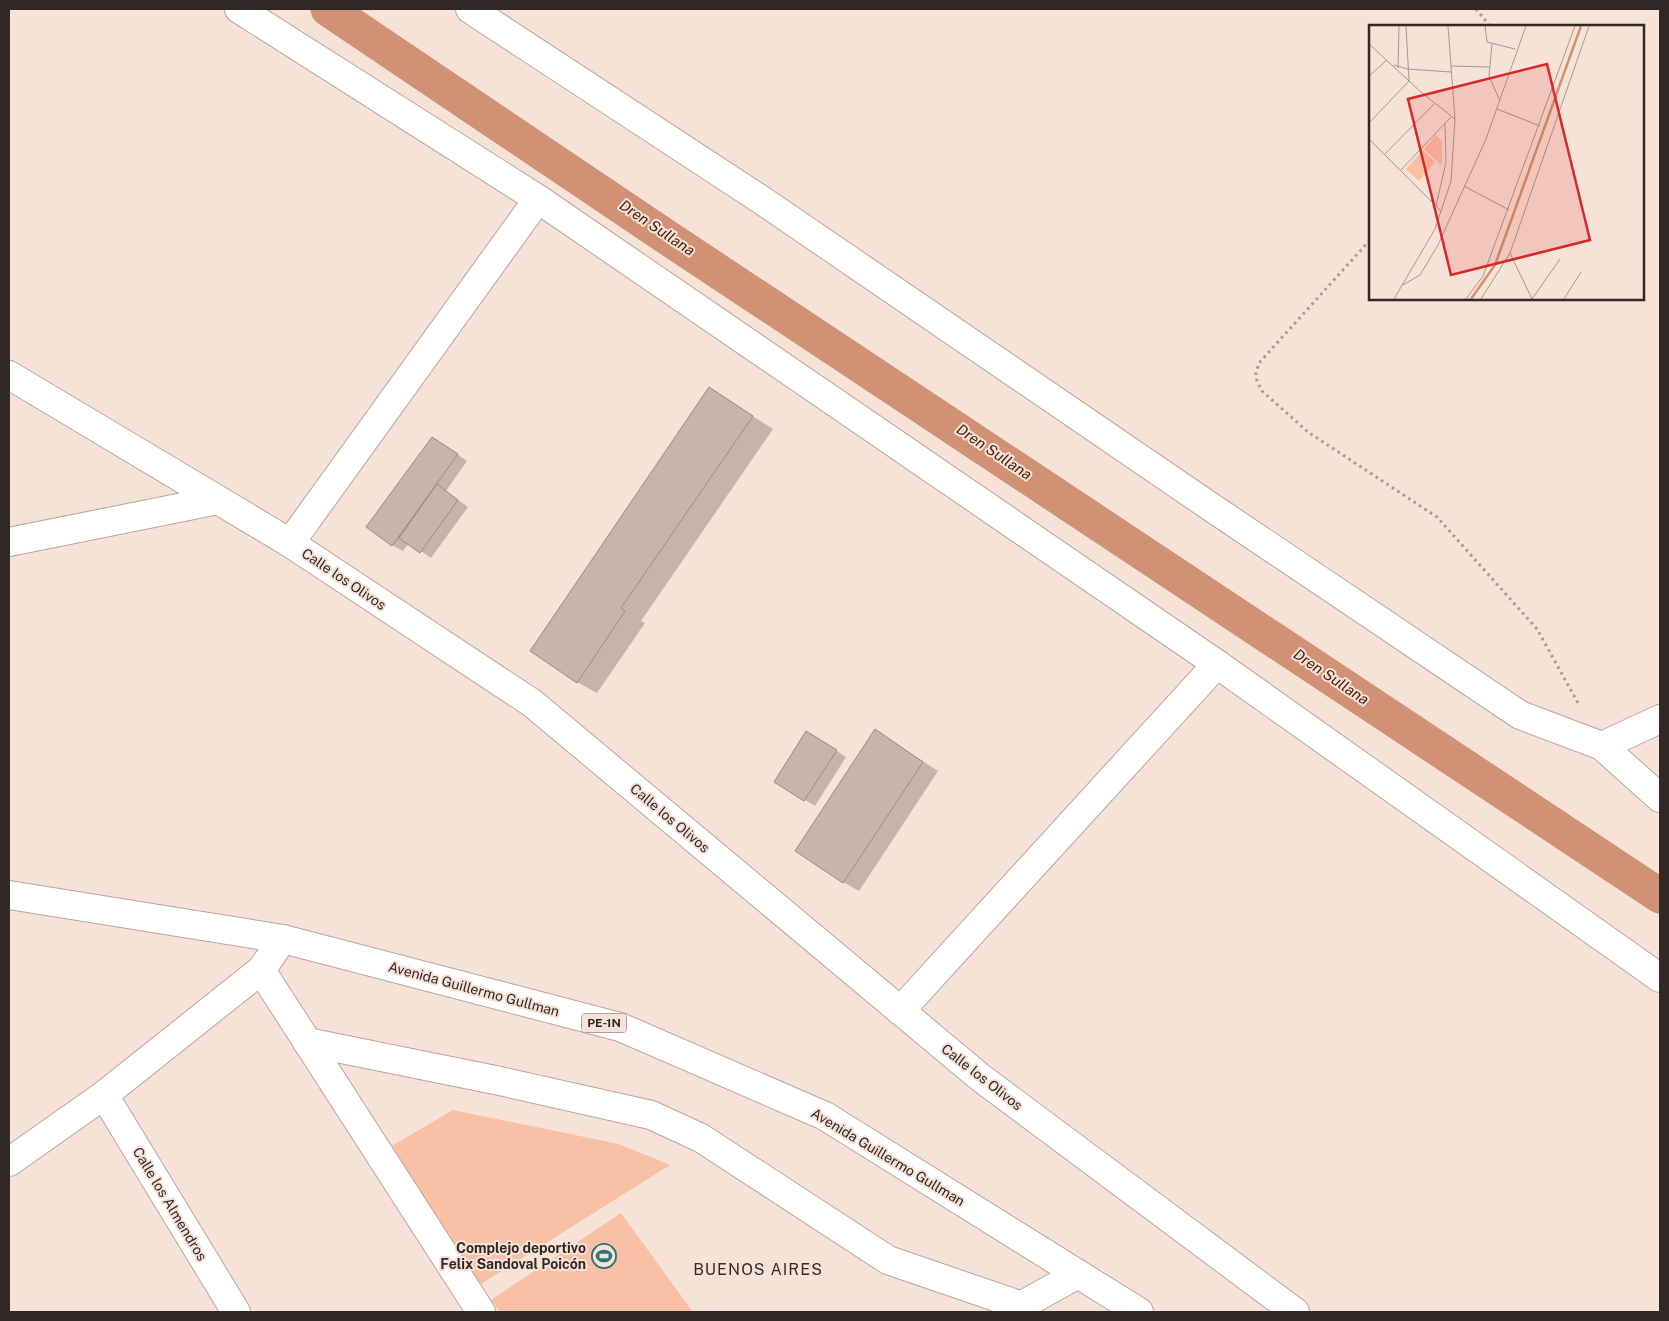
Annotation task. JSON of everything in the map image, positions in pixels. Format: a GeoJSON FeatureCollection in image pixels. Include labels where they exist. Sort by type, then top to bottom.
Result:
{"type":"FeatureCollection","features":[{"type":"Feature","properties":{"kind":"street"},"geometry":{"type":"LineString","coordinates":[[239,9],[538,199],[1218,664],[1660,978]]}},
{"type":"Feature","properties":{"kind":"street"},"geometry":{"type":"LineString","coordinates":[[470,9],[760,199],[1199,499],[1520,715],[1602,746],[1660,798]]}},
{"type":"Feature","properties":{"kind":"street"},"geometry":{"type":"LineString","coordinates":[[290,543],[538,199]]}},
{"type":"Feature","properties":{"kind":"street","name":"Calle los Olivos"},"geometry":{"type":"LineString","coordinates":[[9,375],[290,543],[532,704],[981,1078],[1295,1312]]}},
{"type":"Feature","properties":{"kind":"street"},"geometry":{"type":"LineString","coordinates":[[9,542],[218,500]]}},
{"type":"Feature","properties":{"kind":"street"},"geometry":{"type":"LineString","coordinates":[[900,1011],[1218,664]]}},
{"type":"Feature","properties":{"kind":"street"},"geometry":{"type":"LineString","coordinates":[[1602,746],[1660,719]]}},
{"type":"Feature","properties":{"kind":"street","name":"Avenida Guillermo Gullman"},"geometry":{"type":"LineString","coordinates":[[9,895],[283,939],[620,1027],[825,1116],[1139,1312]]}},
{"type":"Feature","properties":{"kind":"street"},"geometry":{"type":"LineString","coordinates":[[9,1162],[104,1095],[261,970],[283,939]]}},
{"type":"Feature","properties":{"kind":"street"},"geometry":{"type":"LineString","coordinates":[[261,970],[481,1312]]}},
{"type":"Feature","properties":{"kind":"street"},"geometry":{"type":"LineString","coordinates":[[307,1042],[500,1081],[651,1115],[701,1138],[888,1260],[1016,1309],[1078,1274]]}},
{"type":"Feature","properties":{"kind":"street","name":"Calle los Almendros"},"geometry":{"type":"LineString","coordinates":[[104,1095],[236,1312]]}},
{"type":"Feature","properties":{"kind":"path"},"geometry":{"type":"LineString","coordinates":[[1476,9],[1489,25]]}},
{"type":"Feature","properties":{"kind":"path"},"geometry":{"type":"LineString","coordinates":[[1369,241],[1259,363],[1256,373],[1257,382],[1262,391],[1308,432],[1437,517],[1537,628],[1578,704]]}},
{"type":"Feature","properties":{"kind":"shaded area"},"geometry":{"type":"Polygon","coordinates":[[[453,1110],[619,1144],[670,1165],[481,1284],[385,1150],[453,1110]]]}},
{"type":"Feature","properties":{"kind":"shaded area","name":"Complejo deportivo Felix Sandoval Poicón"},"geometry":{"type":"Polygon","coordinates":[[[621,1213],[693,1312],[500,1312],[491,1300],[621,1213]]]}},
{"type":"Feature","properties":{"kind":"building"},"geometry":{"type":"Polygon","coordinates":[[[709,387],[753,416],[621,608],[625,611],[577,683],[530,651],[709,387]]]}},
{"type":"Feature","properties":{"kind":"building"},"geometry":{"type":"Polygon","coordinates":[[[432,437],[458,454],[392,546],[366,527],[432,437]]]}},
{"type":"Feature","properties":{"kind":"building"},"geometry":{"type":"Polygon","coordinates":[[[437,484],[458,500],[420,553],[399,538],[437,484]]]}},
{"type":"Feature","properties":{"kind":"building"},"geometry":{"type":"Polygon","coordinates":[[[875,729],[923,762],[843,883],[795,851],[875,729]]]}},
{"type":"Feature","properties":{"kind":"building"},"geometry":{"type":"Polygon","coordinates":[[[806,731],[837,750],[804,801],[774,782],[806,731]]]}},
{"type":"Feature","properties":{"kind":"waterway","name":"Dren Sullana"},"geometry":{"type":"LineString","coordinates":[[328,9],[665,236],[1660,896]]}},
{"type":"Feature","properties":{"kind":"place","name":"Complejo deportivo Felix Sandoval Poicón"},"geometry":{"type":"Point","coordinates":[604,1256]}},
{"type":"Feature","properties":{"kind":"district","name":"BUENOS AIRES"},"geometry":{"type":"Point","coordinates":[758,1269]}}]}
